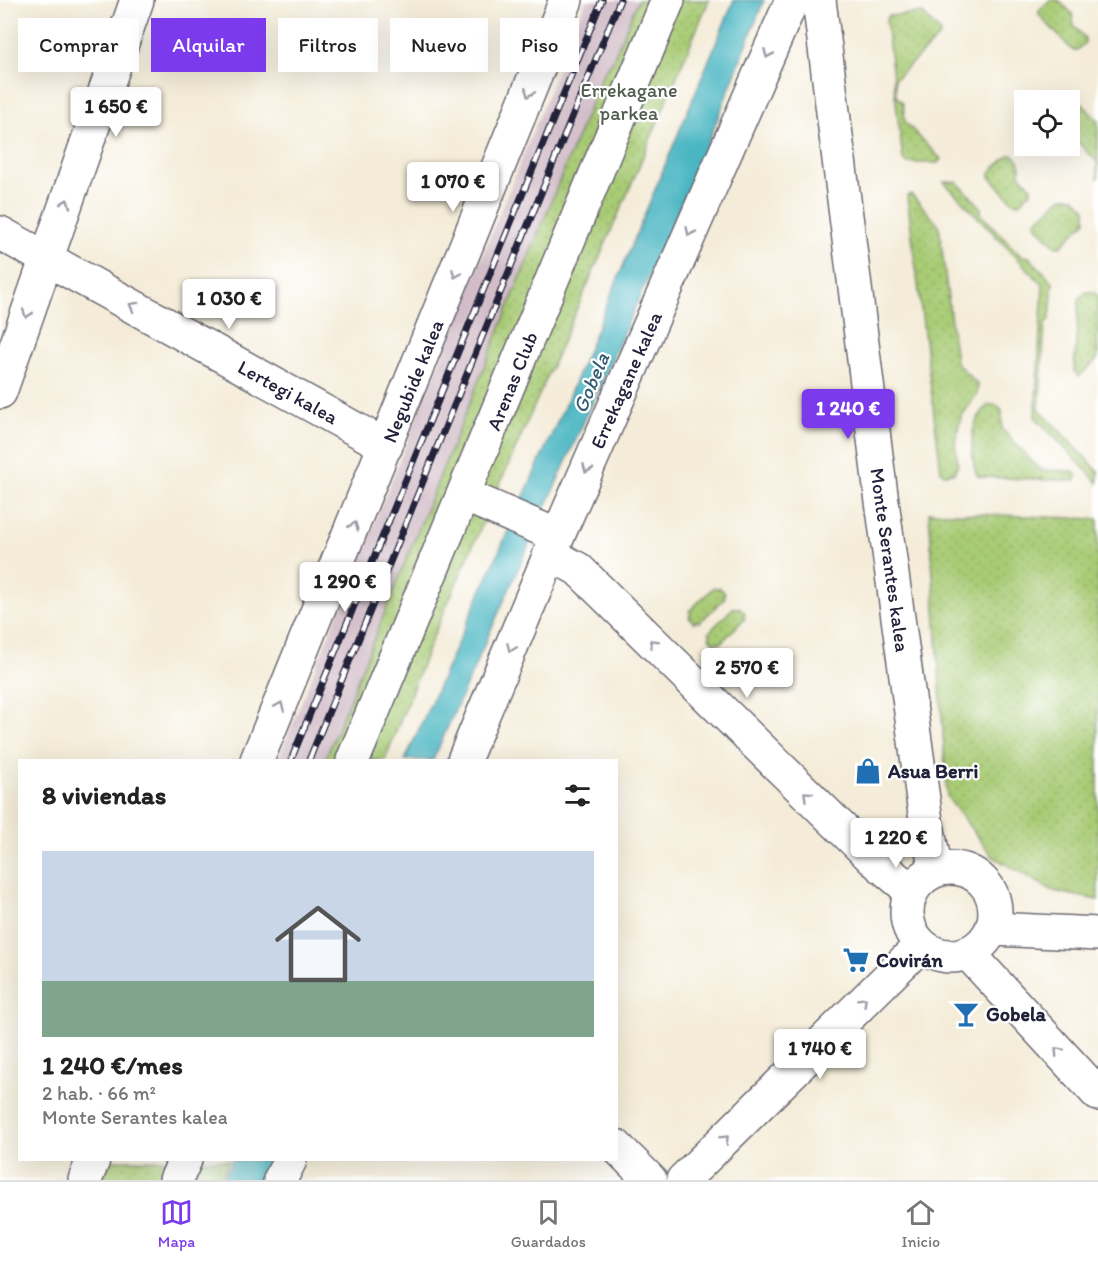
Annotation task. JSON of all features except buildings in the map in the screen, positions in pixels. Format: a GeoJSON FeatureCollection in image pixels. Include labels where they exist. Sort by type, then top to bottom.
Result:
{"type":"FeatureCollection","features":[{"type":"Feature","properties":{"kind":"street"},"geometry":{"type":"LineString","coordinates":[[0,392],[137,0]]}},
{"type":"Feature","properties":{"kind":"street","name":"Negubide kalea"},"geometry":{"type":"LineString","coordinates":[[257,759],[566,0]]}},
{"type":"Feature","properties":{"kind":"street","name":"Arenas Club"},"geometry":{"type":"LineString","coordinates":[[353,759],[668,0]]}},
{"type":"Feature","properties":{"kind":"street","name":"Errekagane kalea"},"geometry":{"type":"LineString","coordinates":[[464,759],[550,540],[792,0]]}},
{"type":"Feature","properties":{"kind":"street","name":"Monte Serantes kalea"},"geometry":{"type":"LineString","coordinates":[[819,0],[881,498],[926,821],[936,870]]}},
{"type":"Feature","properties":{"kind":"street","name":"Lertegi kalea"},"geometry":{"type":"LineString","coordinates":[[0,233],[386,446]]}},
{"type":"Feature","properties":{"kind":"street"},"geometry":{"type":"LineString","coordinates":[[464,495],[550,540],[873,859],[911,891]]}},
{"type":"Feature","properties":{"kind":"street"},"geometry":{"type":"LineString","coordinates":[[962,869],[973,873],[991,891],[996,916],[993,929],[978,948],[968,953],[943,956],[931,952],[921,945],[912,933],[907,920],[907,905],[911,891],[926,875],[936,870],[962,869]]}},
{"type":"Feature","properties":{"kind":"street"},"geometry":{"type":"LineString","coordinates":[[993,929],[1098,933]]}},
{"type":"Feature","properties":{"kind":"street"},"geometry":{"type":"LineString","coordinates":[[683,1180],[921,945]]}},
{"type":"Feature","properties":{"kind":"street"},"geometry":{"type":"LineString","coordinates":[[968,953],[1098,1094]]}},
{"type":"Feature","properties":{"kind":"street"},"geometry":{"type":"LineString","coordinates":[[618,1148],[650,1180]]}},
{"type":"Feature","properties":{"kind":"street"},"geometry":{"type":"LineString","coordinates":[[85,1180],[93,1161]]}},
{"type":"Feature","properties":{"kind":"street"},"geometry":{"type":"LineString","coordinates":[[176,1180],[185,1161]]}},
{"type":"Feature","properties":{"kind":"street"},"geometry":{"type":"LineString","coordinates":[[280,1180],[290,1161]]}},
{"type":"Feature","properties":{"kind":"shaded area"},"geometry":{"type":"Polygon","coordinates":[[[586,0],[638,0],[612,62],[604,71],[325,759],[278,759],[557,72],[579,72],[579,18],[586,0]]]}},
{"type":"Feature","properties":{"kind":"green space","name":"Errekagane parkea"},"geometry":{"type":"Polygon","coordinates":[[[638,0],[709,0],[626,197],[432,639],[385,759],[325,759],[604,71],[612,62],[638,0]]]}},
{"type":"Feature","properties":{"kind":"green space"},"geometry":{"type":"Polygon","coordinates":[[[1050,0],[1058,0],[1072,13],[1074,26],[1085,38],[1085,43],[1077,50],[1072,50],[1039,15],[1039,10],[1050,0]]]}},
{"type":"Feature","properties":{"kind":"green space"},"geometry":{"type":"Polygon","coordinates":[[[922,13],[940,32],[940,36],[895,79],[896,96],[903,103],[905,122],[941,159],[938,163],[907,163],[903,160],[886,20],[888,16],[922,13]]]}},
{"type":"Feature","properties":{"kind":"green space"},"geometry":{"type":"Polygon","coordinates":[[[1080,101],[1098,121],[1098,179],[1097,162],[1080,144],[1080,101]]]}},
{"type":"Feature","properties":{"kind":"green space"},"geometry":{"type":"Polygon","coordinates":[[[1009,155],[1014,155],[1020,162],[1020,174],[1031,187],[1031,192],[1019,203],[1014,203],[990,177],[990,172],[1009,155]]]}},
{"type":"Feature","properties":{"kind":"green space"},"geometry":{"type":"Polygon","coordinates":[[[944,182],[957,182],[981,207],[981,214],[1021,256],[1029,257],[1053,282],[1050,319],[1045,324],[1039,409],[1098,471],[1098,483],[1035,417],[1043,285],[944,182]]]}},
{"type":"Feature","properties":{"kind":"green space"},"geometry":{"type":"Polygon","coordinates":[[[911,194],[939,225],[956,362],[978,385],[977,394],[961,417],[955,441],[958,464],[954,473],[944,474],[941,471],[907,196],[911,194]]]}},
{"type":"Feature","properties":{"kind":"green space"},"geometry":{"type":"Polygon","coordinates":[[[1062,197],[1075,197],[1086,209],[1086,221],[1061,246],[1056,246],[1036,226],[1036,221],[1062,197]]]}},
{"type":"Feature","properties":{"kind":"green space"},"geometry":{"type":"Polygon","coordinates":[[[1086,292],[1094,292],[1098,296],[1098,358],[1079,377],[1074,371],[1079,299],[1086,292]]]}},
{"type":"Feature","properties":{"kind":"green space"},"geometry":{"type":"Polygon","coordinates":[[[988,405],[997,405],[1002,411],[1002,429],[1040,470],[1073,471],[1076,474],[1076,481],[979,477],[974,467],[972,437],[978,417],[988,405]]]}},
{"type":"Feature","properties":{"kind":"green space"},"geometry":{"type":"Polygon","coordinates":[[[929,512],[1098,519],[1098,900],[1053,891],[993,857],[947,797],[929,512]]]}},
{"type":"Feature","properties":{"kind":"green space"},"geometry":{"type":"Polygon","coordinates":[[[714,587],[717,589],[719,587],[725,593],[723,595],[725,598],[699,623],[697,620],[694,623],[689,617],[691,614],[689,611],[714,587]]]}},
{"type":"Feature","properties":{"kind":"green space"},"geometry":{"type":"Polygon","coordinates":[[[734,607],[737,609],[739,607],[745,613],[743,616],[745,618],[720,644],[717,641],[715,644],[709,637],[711,635],[709,632],[734,607]]]}},
{"type":"Feature","properties":{"kind":"green space"},"geometry":{"type":"Polygon","coordinates":[[[111,1161],[229,1161],[221,1180],[102,1180],[111,1161]]]}},
{"type":"Feature","properties":{"kind":"water"},"geometry":{"type":"Polygon","coordinates":[[[734,0],[764,0],[706,148],[433,759],[405,759],[568,398],[734,0]]]}},
{"type":"Feature","properties":{"kind":"water"},"geometry":{"type":"Polygon","coordinates":[[[232,1161],[267,1161],[258,1180],[223,1180],[232,1161]]]}},
{"type":"Feature","properties":{"kind":"railway"},"geometry":{"type":"LineString","coordinates":[[291,759],[602,0]]}},
{"type":"Feature","properties":{"kind":"railway"},"geometry":{"type":"LineString","coordinates":[[309,759],[620,0]]}},
{"type":"Feature","properties":{"kind":"place","name":"Asua Berri"},"geometry":{"type":"Point","coordinates":[868,771]}},
{"type":"Feature","properties":{"kind":"place","name":"Covirán"},"geometry":{"type":"Point","coordinates":[856,960]}},
{"type":"Feature","properties":{"kind":"place","name":"Gobela"},"geometry":{"type":"Point","coordinates":[966,1014]}}]}
